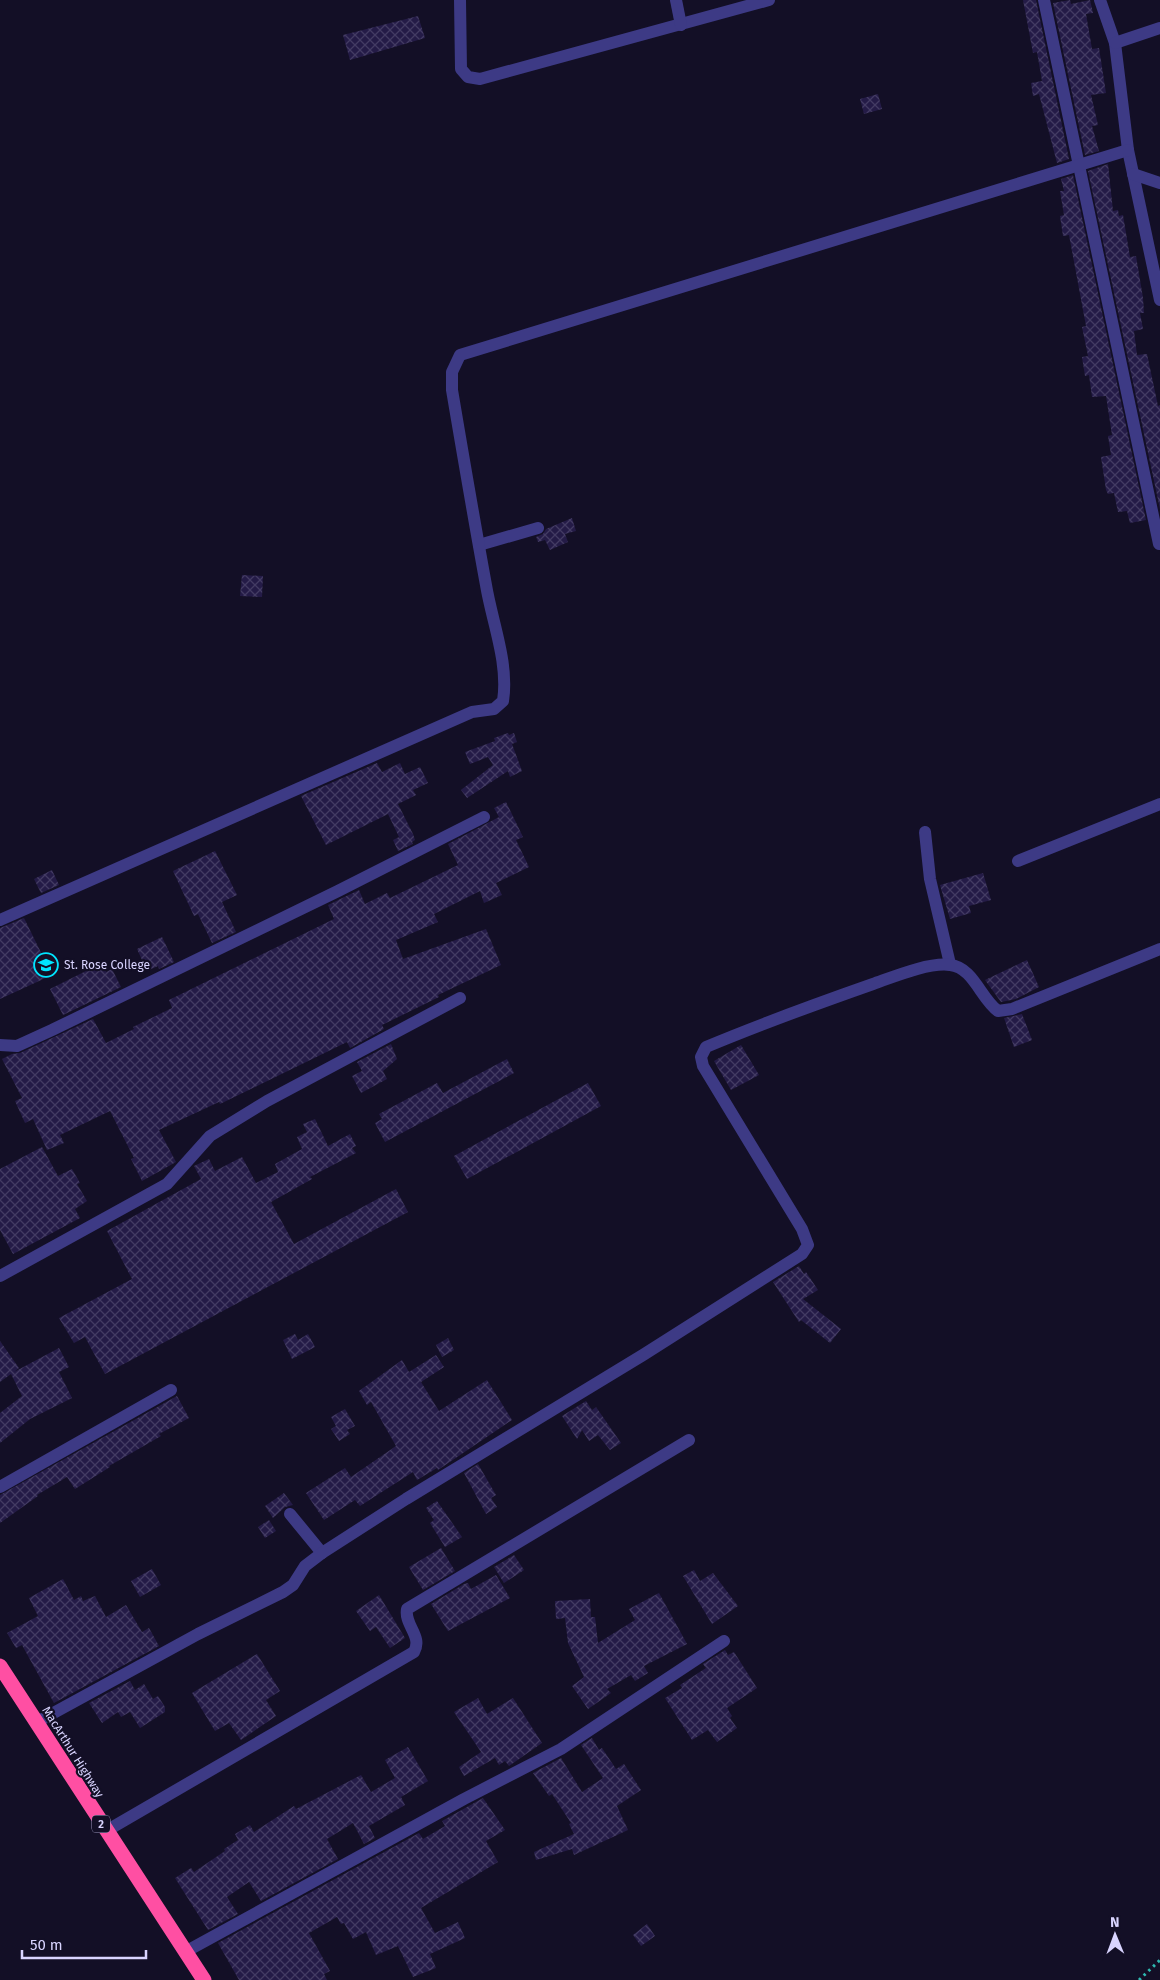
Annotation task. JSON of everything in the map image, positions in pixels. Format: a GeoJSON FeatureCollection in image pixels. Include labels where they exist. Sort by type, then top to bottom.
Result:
{"type":"FeatureCollection","features":[{"type":"Feature","properties":{"kind":"highway","name":"MacArthur Highway"},"geometry":{"type":"LineString","coordinates":[[0,1666],[204,1980]]}},
{"type":"Feature","properties":{"kind":"street"},"geometry":{"type":"LineString","coordinates":[[676,0],[681,25]]}},
{"type":"Feature","properties":{"kind":"street"},"geometry":{"type":"LineString","coordinates":[[464,1],[460,69],[468,77],[480,78],[769,0]]}},
{"type":"Feature","properties":{"kind":"street"},"geometry":{"type":"LineString","coordinates":[[1044,0],[1080,164],[1097,258],[1159,544]]}},
{"type":"Feature","properties":{"kind":"street"},"geometry":{"type":"LineString","coordinates":[[1100,0],[1115,44],[1128,150],[1160,300]]}},
{"type":"Feature","properties":{"kind":"street"},"geometry":{"type":"LineString","coordinates":[[1115,44],[1160,28]]}},
{"type":"Feature","properties":{"kind":"street"},"geometry":{"type":"LineString","coordinates":[[0,920],[472,712],[494,709],[503,701],[505,689],[452,390],[452,372],[460,355],[1128,150]]}},
{"type":"Feature","properties":{"kind":"street"},"geometry":{"type":"LineString","coordinates":[[1133,174],[1160,183]]}},
{"type":"Feature","properties":{"kind":"street"},"geometry":{"type":"LineString","coordinates":[[479,545],[538,528]]}},
{"type":"Feature","properties":{"kind":"street"},"geometry":{"type":"LineString","coordinates":[[1018,861],[1160,804]]}},
{"type":"Feature","properties":{"kind":"street"},"geometry":{"type":"LineString","coordinates":[[0,1045],[17,1046],[52,1030],[338,891],[484,817]]}},
{"type":"Feature","properties":{"kind":"street"},"geometry":{"type":"LineString","coordinates":[[925,832],[930,879],[950,964]]}},
{"type":"Feature","properties":{"kind":"street"},"geometry":{"type":"LineString","coordinates":[[36,1722],[198,1634],[294,1585],[305,1566],[322,1553],[406,1499],[644,1355],[802,1254],[808,1245],[802,1229],[703,1066],[702,1057],[706,1047],[760,1024],[917,969],[950,964],[967,973],[991,1005],[998,1011],[1012,1009],[1160,949]]}},
{"type":"Feature","properties":{"kind":"street"},"geometry":{"type":"LineString","coordinates":[[0,1276],[167,1184],[210,1136],[266,1101],[460,998]]}},
{"type":"Feature","properties":{"kind":"street"},"geometry":{"type":"LineString","coordinates":[[0,1486],[171,1390]]}},
{"type":"Feature","properties":{"kind":"street"},"geometry":{"type":"LineString","coordinates":[[106,1831],[414,1652],[417,1646],[416,1640],[406,1616],[407,1610],[689,1440]]}},
{"type":"Feature","properties":{"kind":"street"},"geometry":{"type":"LineString","coordinates":[[290,1514],[322,1553]]}},
{"type":"Feature","properties":{"kind":"street"},"geometry":{"type":"LineString","coordinates":[[185,1952],[464,1799],[561,1749],[724,1641]]}},
{"type":"Feature","properties":{"kind":"path"},"geometry":{"type":"LineString","coordinates":[[1139,1980],[1160,1960]]}},
{"type":"Feature","properties":{"kind":"building"},"geometry":{"type":"Polygon","coordinates":[[[1023,0],[1036,0],[1069,159],[1057,163],[1039,94],[1033,96],[1031,83],[1042,81],[1037,52],[1033,53],[1023,0]]]}},
{"type":"Feature","properties":{"kind":"building"},"geometry":{"type":"Polygon","coordinates":[[[1070,0],[1071,4],[1090,0],[1093,13],[1086,14],[1092,49],[1099,48],[1106,93],[1091,95],[1098,125],[1092,126],[1099,151],[1085,155],[1053,3],[1070,0]]]}},
{"type":"Feature","properties":{"kind":"building"},"geometry":{"type":"Polygon","coordinates":[[[418,16],[425,38],[350,60],[343,35],[418,16]]]}},
{"type":"Feature","properties":{"kind":"building"},"geometry":{"type":"Polygon","coordinates":[[[878,94],[882,109],[864,114],[860,99],[878,94]]]}},
{"type":"Feature","properties":{"kind":"building"},"geometry":{"type":"Polygon","coordinates":[[[1108,164],[1113,211],[1118,210],[1119,216],[1123,215],[1130,257],[1136,256],[1143,298],[1144,313],[1140,313],[1143,329],[1134,331],[1137,355],[1147,354],[1158,406],[1160,405],[1160,509],[1088,171],[1108,164]]]}},
{"type":"Feature","properties":{"kind":"building"},"geometry":{"type":"Polygon","coordinates":[[[1073,175],[1146,520],[1130,523],[1127,511],[1118,512],[1114,493],[1108,494],[1106,490],[1101,457],[1111,455],[1108,436],[1112,435],[1106,396],[1092,397],[1089,375],[1085,376],[1082,357],[1088,356],[1082,327],[1086,326],[1069,235],[1063,236],[1060,216],[1064,215],[1060,191],[1064,191],[1061,179],[1073,175]]]}},
{"type":"Feature","properties":{"kind":"building"},"geometry":{"type":"Polygon","coordinates":[[[572,518],[576,531],[565,534],[568,542],[550,550],[545,540],[538,542],[536,537],[543,534],[546,529],[572,518]]]}},
{"type":"Feature","properties":{"kind":"building"},"geometry":{"type":"Polygon","coordinates":[[[242,575],[263,576],[262,597],[240,596],[242,575]]]}},
{"type":"Feature","properties":{"kind":"building"},"geometry":{"type":"Polygon","coordinates":[[[508,733],[509,735],[514,733],[517,742],[512,744],[522,771],[510,777],[508,771],[467,798],[461,790],[493,765],[488,757],[470,764],[465,752],[495,741],[494,738],[508,733]]]}},
{"type":"Feature","properties":{"kind":"building"},"geometry":{"type":"Polygon","coordinates":[[[377,763],[382,772],[400,763],[405,774],[420,767],[428,783],[413,790],[416,795],[398,804],[413,834],[415,840],[412,842],[413,844],[398,851],[393,840],[399,837],[388,814],[326,845],[301,796],[377,763]]]}},
{"type":"Feature","properties":{"kind":"building"},"geometry":{"type":"Polygon","coordinates":[[[506,802],[523,837],[516,840],[529,867],[496,883],[502,895],[484,903],[480,891],[434,914],[438,922],[396,940],[403,959],[486,929],[501,965],[438,995],[439,997],[382,1025],[384,1029],[350,1048],[347,1042],[220,1104],[219,1102],[159,1130],[176,1162],[142,1181],[131,1159],[134,1158],[110,1111],[60,1135],[64,1143],[47,1150],[33,1119],[25,1123],[15,1101],[22,1098],[2,1059],[12,1054],[20,1053],[93,1019],[106,1043],[172,1008],[169,1000],[334,919],[328,905],[359,890],[365,904],[387,893],[390,898],[458,865],[448,844],[499,817],[494,808],[506,802]]]}},
{"type":"Feature","properties":{"kind":"building"},"geometry":{"type":"Polygon","coordinates":[[[215,851],[237,895],[222,902],[236,932],[212,943],[198,914],[194,916],[173,871],[215,851]]]}},
{"type":"Feature","properties":{"kind":"building"},"geometry":{"type":"Polygon","coordinates":[[[52,870],[59,885],[41,893],[34,879],[52,870]]]}},
{"type":"Feature","properties":{"kind":"building"},"geometry":{"type":"Polygon","coordinates":[[[983,873],[991,900],[969,906],[971,913],[950,919],[940,885],[983,873]]]}},
{"type":"Feature","properties":{"kind":"building"},"geometry":{"type":"Polygon","coordinates":[[[24,918],[52,975],[0,999],[0,928],[24,918]]]}},
{"type":"Feature","properties":{"kind":"building"},"geometry":{"type":"Polygon","coordinates":[[[162,937],[174,962],[159,969],[158,966],[147,971],[137,949],[162,937]]]}},
{"type":"Feature","properties":{"kind":"building"},"geometry":{"type":"Polygon","coordinates":[[[1027,960],[1039,987],[1016,999],[1001,1002],[985,980],[1027,960]]]}},
{"type":"Feature","properties":{"kind":"building"},"geometry":{"type":"Polygon","coordinates":[[[102,963],[106,972],[112,969],[121,987],[63,1015],[50,989],[102,963]]]}},
{"type":"Feature","properties":{"kind":"building"},"geometry":{"type":"Polygon","coordinates":[[[1022,1014],[1032,1040],[1014,1047],[1004,1018],[1022,1014]]]}},
{"type":"Feature","properties":{"kind":"building"},"geometry":{"type":"Polygon","coordinates":[[[391,1044],[397,1059],[383,1071],[387,1079],[361,1093],[352,1076],[362,1071],[357,1062],[391,1044]]]}},
{"type":"Feature","properties":{"kind":"building"},"geometry":{"type":"Polygon","coordinates":[[[741,1045],[759,1075],[731,1090],[714,1061],[741,1045]]]}},
{"type":"Feature","properties":{"kind":"building"},"geometry":{"type":"Polygon","coordinates":[[[507,1059],[514,1073],[385,1142],[375,1123],[382,1119],[379,1114],[437,1083],[443,1093],[507,1059]]]}},
{"type":"Feature","properties":{"kind":"building"},"geometry":{"type":"Polygon","coordinates":[[[588,1083],[601,1106],[467,1179],[454,1156],[588,1083]]]}},
{"type":"Feature","properties":{"kind":"building"},"geometry":{"type":"Polygon","coordinates":[[[315,1119],[328,1146],[350,1134],[356,1146],[352,1148],[356,1153],[310,1177],[312,1179],[271,1202],[294,1244],[396,1189],[408,1212],[105,1374],[85,1337],[74,1343],[59,1318],[132,1279],[107,1231],[201,1179],[194,1166],[209,1159],[215,1171],[242,1157],[256,1183],[278,1172],[275,1164],[302,1149],[297,1137],[307,1132],[303,1124],[315,1119]]]}},
{"type":"Feature","properties":{"kind":"building"},"geometry":{"type":"Polygon","coordinates":[[[42,1147],[58,1176],[72,1169],[80,1183],[77,1184],[87,1201],[75,1209],[80,1218],[13,1254],[0,1230],[0,1169],[42,1147]]]}},
{"type":"Feature","properties":{"kind":"building"},"geometry":{"type":"Polygon","coordinates":[[[799,1266],[804,1274],[806,1272],[818,1290],[803,1299],[841,1329],[830,1343],[801,1320],[799,1322],[773,1282],[799,1266]]]}},
{"type":"Feature","properties":{"kind":"building"},"geometry":{"type":"Polygon","coordinates":[[[295,1334],[298,1340],[308,1334],[315,1347],[292,1359],[283,1340],[295,1334]]]}},
{"type":"Feature","properties":{"kind":"building"},"geometry":{"type":"Polygon","coordinates":[[[448,1338],[454,1350],[442,1357],[436,1345],[448,1338]]]}},
{"type":"Feature","properties":{"kind":"building"},"geometry":{"type":"Polygon","coordinates":[[[0,1341],[19,1368],[14,1372],[59,1348],[69,1367],[59,1372],[72,1398],[30,1419],[0,1443],[0,1413],[22,1396],[11,1374],[0,1382],[0,1341]]]}},
{"type":"Feature","properties":{"kind":"building"},"geometry":{"type":"Polygon","coordinates":[[[436,1355],[444,1367],[421,1382],[439,1411],[487,1380],[512,1420],[438,1470],[437,1468],[417,1480],[413,1472],[360,1506],[355,1500],[324,1520],[306,1493],[345,1468],[351,1477],[396,1446],[371,1402],[367,1405],[359,1391],[402,1360],[409,1372],[436,1355]]]}},
{"type":"Feature","properties":{"kind":"building"},"geometry":{"type":"Polygon","coordinates":[[[177,1396],[189,1418],[159,1434],[161,1436],[109,1466],[75,1489],[67,1477],[37,1495],[0,1523],[0,1495],[177,1396]]]}},
{"type":"Feature","properties":{"kind":"building"},"geometry":{"type":"Polygon","coordinates":[[[586,1401],[592,1410],[596,1407],[621,1443],[610,1450],[598,1435],[589,1441],[582,1430],[577,1439],[562,1416],[586,1401]]]}},
{"type":"Feature","properties":{"kind":"building"},"geometry":{"type":"Polygon","coordinates":[[[345,1409],[355,1426],[347,1430],[350,1434],[339,1441],[331,1429],[336,1426],[331,1417],[345,1409]]]}},
{"type":"Feature","properties":{"kind":"building"},"geometry":{"type":"Polygon","coordinates":[[[478,1464],[496,1495],[491,1498],[497,1507],[486,1514],[464,1473],[478,1464]]]}},
{"type":"Feature","properties":{"kind":"building"},"geometry":{"type":"Polygon","coordinates":[[[284,1493],[293,1505],[285,1507],[273,1518],[265,1506],[284,1493]]]}},
{"type":"Feature","properties":{"kind":"building"},"geometry":{"type":"Polygon","coordinates":[[[437,1501],[462,1537],[445,1547],[430,1523],[434,1520],[426,1508],[437,1501]]]}},
{"type":"Feature","properties":{"kind":"building"},"geometry":{"type":"Polygon","coordinates":[[[269,1520],[276,1531],[265,1538],[258,1527],[269,1520]]]}},
{"type":"Feature","properties":{"kind":"building"},"geometry":{"type":"Polygon","coordinates":[[[441,1548],[455,1571],[423,1590],[409,1567],[441,1548]]]}},
{"type":"Feature","properties":{"kind":"building"},"geometry":{"type":"Polygon","coordinates":[[[514,1555],[524,1570],[504,1583],[494,1567],[514,1555]]]}},
{"type":"Feature","properties":{"kind":"building"},"geometry":{"type":"Polygon","coordinates":[[[152,1569],[161,1585],[140,1597],[131,1581],[152,1569]]]}},
{"type":"Feature","properties":{"kind":"building"},"geometry":{"type":"Polygon","coordinates":[[[694,1570],[700,1581],[713,1573],[738,1606],[712,1624],[683,1576],[694,1570]]]}},
{"type":"Feature","properties":{"kind":"building"},"geometry":{"type":"Polygon","coordinates":[[[496,1575],[510,1598],[448,1631],[431,1604],[464,1584],[468,1583],[471,1589],[496,1575]]]}},
{"type":"Feature","properties":{"kind":"building"},"geometry":{"type":"Polygon","coordinates":[[[63,1579],[74,1600],[81,1596],[83,1601],[95,1596],[106,1617],[126,1605],[142,1632],[149,1628],[159,1646],[54,1703],[22,1645],[16,1648],[7,1633],[38,1616],[29,1598],[63,1579]]]}},
{"type":"Feature","properties":{"kind":"building"},"geometry":{"type":"Polygon","coordinates":[[[659,1593],[687,1644],[644,1666],[648,1673],[635,1681],[631,1675],[607,1689],[611,1693],[588,1709],[572,1686],[584,1677],[568,1643],[565,1618],[556,1619],[555,1601],[590,1599],[591,1617],[595,1617],[598,1643],[635,1620],[629,1609],[659,1593]]]}},
{"type":"Feature","properties":{"kind":"building"},"geometry":{"type":"Polygon","coordinates":[[[379,1595],[405,1638],[390,1648],[376,1627],[370,1631],[356,1611],[379,1595]]]}},
{"type":"Feature","properties":{"kind":"building"},"geometry":{"type":"Polygon","coordinates":[[[725,1650],[728,1655],[734,1652],[757,1688],[727,1708],[732,1716],[730,1718],[737,1728],[717,1742],[708,1730],[692,1740],[665,1698],[682,1688],[680,1685],[706,1668],[703,1664],[725,1650]]]}},
{"type":"Feature","properties":{"kind":"building"},"geometry":{"type":"Polygon","coordinates":[[[257,1654],[280,1691],[266,1700],[276,1716],[241,1740],[229,1723],[215,1731],[192,1693],[257,1654]]]}},
{"type":"Feature","properties":{"kind":"building"},"geometry":{"type":"Polygon","coordinates":[[[130,1681],[135,1690],[144,1684],[153,1699],[158,1696],[165,1707],[165,1712],[140,1728],[130,1712],[121,1717],[118,1712],[102,1723],[89,1703],[130,1681]]]}},
{"type":"Feature","properties":{"kind":"building"},"geometry":{"type":"Polygon","coordinates":[[[478,1698],[487,1714],[513,1698],[542,1743],[509,1766],[505,1761],[499,1765],[495,1758],[464,1776],[459,1767],[481,1752],[454,1712],[478,1698]]]}},
{"type":"Feature","properties":{"kind":"building"},"geometry":{"type":"Polygon","coordinates":[[[592,1738],[599,1750],[602,1748],[616,1769],[624,1764],[641,1790],[617,1806],[628,1830],[574,1855],[572,1849],[536,1860],[534,1852],[574,1834],[569,1824],[571,1823],[552,1794],[549,1796],[533,1773],[561,1758],[582,1792],[603,1778],[581,1745],[592,1738]]]}},
{"type":"Feature","properties":{"kind":"building"},"geometry":{"type":"Polygon","coordinates":[[[408,1747],[428,1781],[401,1797],[405,1805],[369,1826],[375,1838],[364,1844],[353,1823],[327,1839],[338,1859],[261,1901],[249,1882],[227,1897],[238,1914],[208,1930],[175,1878],[191,1868],[194,1872],[225,1851],[224,1849],[238,1840],[235,1834],[250,1825],[254,1832],[294,1806],[296,1809],[361,1775],[371,1792],[395,1778],[385,1760],[408,1747]]]}},
{"type":"Feature","properties":{"kind":"building"},"geometry":{"type":"Polygon","coordinates":[[[483,1798],[505,1830],[486,1841],[498,1862],[421,1908],[435,1933],[458,1922],[465,1938],[430,1954],[436,1968],[413,1977],[398,1946],[376,1955],[366,1932],[353,1939],[344,1923],[341,1924],[337,1917],[309,1933],[330,1971],[324,1974],[327,1980],[239,1980],[218,1943],[419,1833],[423,1839],[445,1826],[442,1821],[483,1798]]]}},
{"type":"Feature","properties":{"kind":"building"},"geometry":{"type":"Polygon","coordinates":[[[647,1924],[655,1936],[641,1946],[633,1935],[647,1924]]]}},
{"type":"Feature","properties":{"kind":"place","name":"St. Rose College"},"geometry":{"type":"Point","coordinates":[46,965]}}]}
